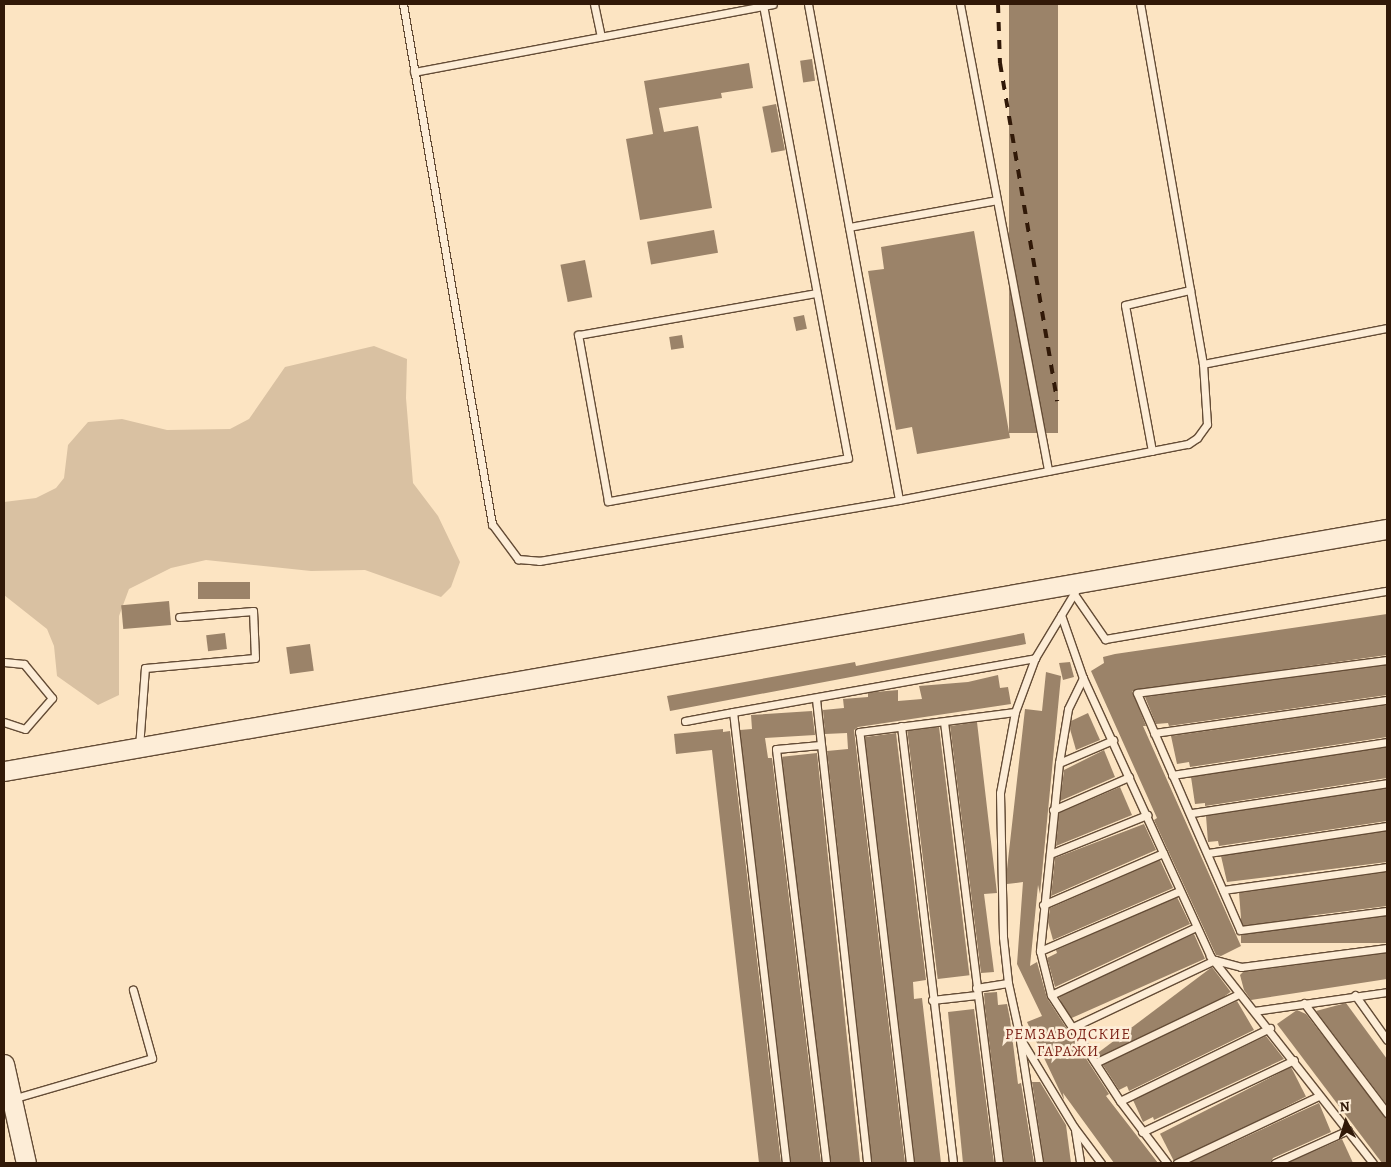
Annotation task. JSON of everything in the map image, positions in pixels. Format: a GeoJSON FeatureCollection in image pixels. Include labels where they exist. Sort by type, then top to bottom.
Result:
{"type":"FeatureCollection","features":[{"type":"Feature","properties":{"kind":"street"},"geometry":{"type":"LineString","coordinates":[[4,771],[1077,590],[1387,529]]}},
{"type":"Feature","properties":{"kind":"street"},"geometry":{"type":"LineString","coordinates":[[4,1064],[10,1105],[26,1163]]}},
{"type":"Feature","properties":{"kind":"lane"},"geometry":{"type":"LineString","coordinates":[[403,4],[492,524],[518,559],[539,561],[899,500],[1188,444],[1197,438],[1207,424],[1203,364],[1140,4]]}},
{"type":"Feature","properties":{"kind":"lane"},"geometry":{"type":"LineString","coordinates":[[594,4],[601,36]]}},
{"type":"Feature","properties":{"kind":"lane"},"geometry":{"type":"LineString","coordinates":[[414,72],[773,4]]}},
{"type":"Feature","properties":{"kind":"lane"},"geometry":{"type":"LineString","coordinates":[[808,4],[899,500]]}},
{"type":"Feature","properties":{"kind":"lane"},"geometry":{"type":"LineString","coordinates":[[960,4],[1048,471]]}},
{"type":"Feature","properties":{"kind":"lane"},"geometry":{"type":"LineString","coordinates":[[763,5],[848,458],[608,501],[578,335],[816,293]]}},
{"type":"Feature","properties":{"kind":"lane"},"geometry":{"type":"LineString","coordinates":[[849,226],[997,200]]}},
{"type":"Feature","properties":{"kind":"lane"},"geometry":{"type":"LineString","coordinates":[[1152,451],[1125,305],[1190,290]]}},
{"type":"Feature","properties":{"kind":"lane"},"geometry":{"type":"LineString","coordinates":[[1203,364],[1387,328]]}},
{"type":"Feature","properties":{"kind":"lane"},"geometry":{"type":"LineString","coordinates":[[1039,1163],[1020,1038],[1008,982],[1003,937],[1000,793],[1015,712],[1035,658],[1061,615],[1077,590],[1105,639],[1387,591]]}},
{"type":"Feature","properties":{"kind":"lane"},"geometry":{"type":"LineString","coordinates":[[139,747],[146,668],[255,658],[253,611],[179,617]]}},
{"type":"Feature","properties":{"kind":"lane"},"geometry":{"type":"LineString","coordinates":[[1061,615],[1083,678],[1113,740],[1196,927],[1215,960],[1239,994],[1270,1028],[1319,1096],[1373,1163]]}},
{"type":"Feature","properties":{"kind":"lane"},"geometry":{"type":"LineString","coordinates":[[685,721],[1035,658]]}},
{"type":"Feature","properties":{"kind":"lane"},"geometry":{"type":"LineString","coordinates":[[1387,660],[1137,693],[1172,775],[1192,813],[1240,930],[1387,911]]}},
{"type":"Feature","properties":{"kind":"lane"},"geometry":{"type":"LineString","coordinates":[[4,662],[24,664],[52,698],[24,729],[4,722]]}},
{"type":"Feature","properties":{"kind":"lane"},"geometry":{"type":"LineString","coordinates":[[1083,678],[1068,709],[1059,763],[1043,905],[1040,951],[1051,995],[1097,1062],[1120,1101],[1167,1163]]}},
{"type":"Feature","properties":{"kind":"lane"},"geometry":{"type":"LineString","coordinates":[[816,698],[867,1163]]}},
{"type":"Feature","properties":{"kind":"lane"},"geometry":{"type":"LineString","coordinates":[[1154,733],[1387,700]]}},
{"type":"Feature","properties":{"kind":"lane"},"geometry":{"type":"LineString","coordinates":[[732,712],[786,1163]]}},
{"type":"Feature","properties":{"kind":"lane"},"geometry":{"type":"LineString","coordinates":[[910,1163],[859,732],[1015,712]]}},
{"type":"Feature","properties":{"kind":"lane"},"geometry":{"type":"LineString","coordinates":[[944,722],[976,992],[999,1163]]}},
{"type":"Feature","properties":{"kind":"lane"},"geometry":{"type":"LineString","coordinates":[[901,726],[932,1000],[953,1163]]}},
{"type":"Feature","properties":{"kind":"lane"},"geometry":{"type":"LineString","coordinates":[[1059,763],[1113,740]]}},
{"type":"Feature","properties":{"kind":"lane"},"geometry":{"type":"LineString","coordinates":[[1172,775],[1387,742]]}},
{"type":"Feature","properties":{"kind":"lane"},"geometry":{"type":"LineString","coordinates":[[820,745],[776,750],[826,1163]]}},
{"type":"Feature","properties":{"kind":"lane"},"geometry":{"type":"LineString","coordinates":[[1053,810],[1129,777]]}},
{"type":"Feature","properties":{"kind":"lane"},"geometry":{"type":"LineString","coordinates":[[1192,813],[1387,783]]}},
{"type":"Feature","properties":{"kind":"lane"},"geometry":{"type":"LineString","coordinates":[[1050,854],[1147,815]]}},
{"type":"Feature","properties":{"kind":"lane"},"geometry":{"type":"LineString","coordinates":[[1208,853],[1387,826]]}},
{"type":"Feature","properties":{"kind":"lane"},"geometry":{"type":"LineString","coordinates":[[1043,905],[1163,854]]}},
{"type":"Feature","properties":{"kind":"lane"},"geometry":{"type":"LineString","coordinates":[[1223,890],[1387,867]]}},
{"type":"Feature","properties":{"kind":"lane"},"geometry":{"type":"LineString","coordinates":[[1040,951],[1179,891]]}},
{"type":"Feature","properties":{"kind":"lane"},"geometry":{"type":"LineString","coordinates":[[1051,995],[1196,927]]}},
{"type":"Feature","properties":{"kind":"lane"},"geometry":{"type":"LineString","coordinates":[[1073,1027],[1215,960],[1241,967],[1387,948]]}},
{"type":"Feature","properties":{"kind":"lane"},"geometry":{"type":"LineString","coordinates":[[932,1000],[976,992],[1008,982]]}},
{"type":"Feature","properties":{"kind":"lane"},"geometry":{"type":"LineString","coordinates":[[10,1105],[152,1058],[133,990]]}},
{"type":"Feature","properties":{"kind":"lane"},"geometry":{"type":"LineString","coordinates":[[1254,1011],[1355,995],[1387,992]]}},
{"type":"Feature","properties":{"kind":"lane"},"geometry":{"type":"LineString","coordinates":[[1097,1062],[1239,994]]}},
{"type":"Feature","properties":{"kind":"lane"},"geometry":{"type":"LineString","coordinates":[[1355,995],[1387,1040]]}},
{"type":"Feature","properties":{"kind":"lane"},"geometry":{"type":"LineString","coordinates":[[1304,1003],[1387,1113]]}},
{"type":"Feature","properties":{"kind":"lane"},"geometry":{"type":"LineString","coordinates":[[1120,1101],[1270,1028]]}},
{"type":"Feature","properties":{"kind":"lane"},"geometry":{"type":"LineString","coordinates":[[1020,1038],[1074,1127],[1101,1163]]}},
{"type":"Feature","properties":{"kind":"lane"},"geometry":{"type":"LineString","coordinates":[[1142,1132],[1294,1060]]}},
{"type":"Feature","properties":{"kind":"lane"},"geometry":{"type":"LineString","coordinates":[[1177,1163],[1319,1096]]}},
{"type":"Feature","properties":{"kind":"lane"},"geometry":{"type":"LineString","coordinates":[[1074,1127],[1080,1163]]}},
{"type":"Feature","properties":{"kind":"lane"},"geometry":{"type":"LineString","coordinates":[[1275,1163],[1348,1130]]}},
{"type":"Feature","properties":{"kind":"shaded area"},"geometry":{"type":"Polygon","coordinates":[[[374,346],[407,359],[406,398],[413,483],[438,516],[460,562],[451,587],[441,597],[365,570],[311,571],[206,560],[171,568],[129,589],[119,616],[119,695],[98,705],[57,676],[54,646],[47,629],[4,595],[4,502],[36,498],[56,488],[64,478],[68,445],[88,422],[122,419],[167,430],[230,429],[249,419],[285,367],[374,346]]]}},
{"type":"Feature","properties":{"kind":"building"},"geometry":{"type":"Polygon","coordinates":[[[1009,4],[1058,4],[1058,433],[1009,433],[1009,4]]]}},
{"type":"Feature","properties":{"kind":"building"},"geometry":{"type":"Polygon","coordinates":[[[812,59],[815,81],[803,82],[800,61],[812,59]]]}},
{"type":"Feature","properties":{"kind":"building"},"geometry":{"type":"Polygon","coordinates":[[[749,63],[753,88],[721,93],[722,98],[659,108],[664,132],[698,126],[712,208],[640,220],[626,139],[653,134],[644,81],[749,63]]]}},
{"type":"Feature","properties":{"kind":"building"},"geometry":{"type":"Polygon","coordinates":[[[776,104],[785,150],[771,153],[762,107],[776,104]]]}},
{"type":"Feature","properties":{"kind":"building"},"geometry":{"type":"Polygon","coordinates":[[[714,230],[718,253],[651,264],[647,242],[714,230]]]}},
{"type":"Feature","properties":{"kind":"building"},"geometry":{"type":"Polygon","coordinates":[[[974,231],[1010,438],[917,454],[912,427],[896,430],[868,271],[884,269],[881,247],[974,231]]]}},
{"type":"Feature","properties":{"kind":"building"},"geometry":{"type":"Polygon","coordinates":[[[585,260],[592,297],[568,302],[560,265],[585,260]]]}},
{"type":"Feature","properties":{"kind":"building"},"geometry":{"type":"Polygon","coordinates":[[[804,315],[807,329],[796,331],[793,317],[804,315]]]}},
{"type":"Feature","properties":{"kind":"building"},"geometry":{"type":"Polygon","coordinates":[[[682,335],[684,348],[671,350],[669,337],[682,335]]]}},
{"type":"Feature","properties":{"kind":"building"},"geometry":{"type":"Polygon","coordinates":[[[198,582],[250,582],[250,599],[198,599],[198,582]]]}},
{"type":"Feature","properties":{"kind":"building"},"geometry":{"type":"Polygon","coordinates":[[[169,601],[171,625],[123,629],[121,605],[169,601]]]}},
{"type":"Feature","properties":{"kind":"building"},"geometry":{"type":"Polygon","coordinates":[[[1387,614],[1387,655],[1132,691],[1146,726],[1143,726],[1241,946],[1221,956],[1216,955],[1154,820],[1157,818],[1091,671],[1104,663],[1103,657],[1115,654],[1387,614]]]}},
{"type":"Feature","properties":{"kind":"building"},"geometry":{"type":"Polygon","coordinates":[[[225,633],[227,649],[208,651],[206,635],[225,633]]]}},
{"type":"Feature","properties":{"kind":"building"},"geometry":{"type":"Polygon","coordinates":[[[1024,633],[1026,644],[670,711],[667,696],[855,662],[856,666],[1024,633]]]}},
{"type":"Feature","properties":{"kind":"building"},"geometry":{"type":"Polygon","coordinates":[[[310,644],[314,671],[290,674],[286,647],[310,644]]]}},
{"type":"Feature","properties":{"kind":"building"},"geometry":{"type":"Polygon","coordinates":[[[1070,662],[1074,677],[1063,680],[1059,663],[1070,662]]]}},
{"type":"Feature","properties":{"kind":"building"},"geometry":{"type":"Polygon","coordinates":[[[1387,665],[1387,695],[1169,726],[1168,723],[1156,724],[1145,697],[1387,665]]]}},
{"type":"Feature","properties":{"kind":"building"},"geometry":{"type":"Polygon","coordinates":[[[1046,672],[1061,676],[1040,894],[1038,885],[1030,966],[1037,962],[1047,998],[1109,1094],[1106,1096],[1158,1163],[1114,1163],[1063,1093],[1064,1100],[1027,1022],[1042,1016],[1017,964],[1023,882],[1007,884],[1007,869],[1025,709],[1042,711],[1046,672]]]}},
{"type":"Feature","properties":{"kind":"building"},"geometry":{"type":"Polygon","coordinates":[[[998,675],[1000,688],[1008,687],[1011,704],[858,727],[854,730],[905,1163],[872,1163],[827,751],[848,749],[847,733],[825,734],[823,710],[844,708],[843,699],[868,697],[868,693],[875,692],[898,690],[898,701],[922,699],[919,686],[968,682],[998,675]]]}},
{"type":"Feature","properties":{"kind":"building"},"geometry":{"type":"Polygon","coordinates":[[[1387,705],[1387,737],[1190,767],[1189,762],[1177,764],[1171,736],[1387,705]]]}},
{"type":"Feature","properties":{"kind":"building"},"geometry":{"type":"Polygon","coordinates":[[[812,711],[815,735],[765,738],[768,758],[772,758],[821,1163],[791,1163],[740,730],[752,729],[751,715],[812,711]]]}},
{"type":"Feature","properties":{"kind":"building"},"geometry":{"type":"Polygon","coordinates":[[[1088,713],[1100,740],[1076,750],[1070,729],[1071,721],[1088,713]]]}},
{"type":"Feature","properties":{"kind":"building"},"geometry":{"type":"Polygon","coordinates":[[[977,722],[997,893],[984,894],[994,972],[981,973],[950,726],[977,722]]]}},
{"type":"Feature","properties":{"kind":"building"},"geometry":{"type":"Polygon","coordinates":[[[939,727],[969,975],[938,979],[907,731],[939,727]]]}},
{"type":"Feature","properties":{"kind":"building"},"geometry":{"type":"Polygon","coordinates":[[[723,729],[723,732],[730,731],[781,1163],[759,1163],[712,750],[676,754],[674,734],[723,729]]]}},
{"type":"Feature","properties":{"kind":"building"},"geometry":{"type":"Polygon","coordinates":[[[896,733],[926,980],[913,982],[914,999],[922,998],[941,1163],[915,1163],[865,737],[896,733]]]}},
{"type":"Feature","properties":{"kind":"building"},"geometry":{"type":"Polygon","coordinates":[[[1387,747],[1387,778],[1205,806],[1205,803],[1195,804],[1191,777],[1387,747]]]}},
{"type":"Feature","properties":{"kind":"building"},"geometry":{"type":"Polygon","coordinates":[[[1104,750],[1115,777],[1060,801],[1064,770],[1104,750]]]}},
{"type":"Feature","properties":{"kind":"building"},"geometry":{"type":"Polygon","coordinates":[[[817,753],[860,1163],[825,1163],[782,757],[817,753]]]}},
{"type":"Feature","properties":{"kind":"building"},"geometry":{"type":"Polygon","coordinates":[[[1120,787],[1132,815],[1056,846],[1059,813],[1120,787]]]}},
{"type":"Feature","properties":{"kind":"building"},"geometry":{"type":"Polygon","coordinates":[[[1387,788],[1387,821],[1219,846],[1218,841],[1208,842],[1206,816],[1387,788]]]}},
{"type":"Feature","properties":{"kind":"building"},"geometry":{"type":"Polygon","coordinates":[[[1144,824],[1156,850],[1051,896],[1055,858],[1144,824]]]}},
{"type":"Feature","properties":{"kind":"building"},"geometry":{"type":"Polygon","coordinates":[[[1387,831],[1387,862],[1227,882],[1221,856],[1387,831]]]}},
{"type":"Feature","properties":{"kind":"building"},"geometry":{"type":"Polygon","coordinates":[[[1160,860],[1173,888],[1053,940],[1048,922],[1050,908],[1160,860]]]}},
{"type":"Feature","properties":{"kind":"building"},"geometry":{"type":"Polygon","coordinates":[[[1387,872],[1387,906],[1243,924],[1239,893],[1387,872]]]}},
{"type":"Feature","properties":{"kind":"building"},"geometry":{"type":"Polygon","coordinates":[[[1177,897],[1190,924],[1055,987],[1047,958],[1057,953],[1056,950],[1177,897]]]}},
{"type":"Feature","properties":{"kind":"building"},"geometry":{"type":"Polygon","coordinates":[[[1241,916],[1387,916],[1387,943],[1241,943],[1241,916]]]}},
{"type":"Feature","properties":{"kind":"building"},"geometry":{"type":"Polygon","coordinates":[[[1194,934],[1205,959],[1069,1019],[1058,995],[1194,934]]]}},
{"type":"Feature","properties":{"kind":"building"},"geometry":{"type":"Polygon","coordinates":[[[1387,953],[1387,979],[1251,1000],[1244,990],[1240,975],[1243,972],[1387,953]]]}},
{"type":"Feature","properties":{"kind":"building"},"geometry":{"type":"Polygon","coordinates":[[[1212,967],[1231,992],[1114,1080],[1095,1055],[1212,967]]]}},
{"type":"Feature","properties":{"kind":"building"},"geometry":{"type":"Polygon","coordinates":[[[997,992],[998,1005],[1007,1004],[1018,1084],[1021,1083],[1034,1163],[1004,1163],[984,993],[997,992]]]}},
{"type":"Feature","properties":{"kind":"building"},"geometry":{"type":"Polygon","coordinates":[[[1237,1001],[1254,1030],[1129,1091],[1127,1086],[1119,1090],[1103,1065],[1237,1001]]]}},
{"type":"Feature","properties":{"kind":"building"},"geometry":{"type":"Polygon","coordinates":[[[1346,1003],[1387,1059],[1387,1105],[1316,1011],[1346,1003]]]}},
{"type":"Feature","properties":{"kind":"building"},"geometry":{"type":"Polygon","coordinates":[[[974,1009],[994,1163],[963,1163],[948,1012],[974,1009]]]}},
{"type":"Feature","properties":{"kind":"building"},"geometry":{"type":"Polygon","coordinates":[[[1297,1010],[1306,1014],[1387,1118],[1387,1163],[1382,1163],[1277,1024],[1297,1010]]]}},
{"type":"Feature","properties":{"kind":"building"},"geometry":{"type":"Polygon","coordinates":[[[1266,1036],[1284,1059],[1154,1120],[1153,1117],[1143,1122],[1133,1100],[1266,1036]]]}},
{"type":"Feature","properties":{"kind":"building"},"geometry":{"type":"Polygon","coordinates":[[[1291,1067],[1306,1096],[1175,1163],[1160,1134],[1291,1067]]]}},
{"type":"Feature","properties":{"kind":"building"},"geometry":{"type":"Polygon","coordinates":[[[1032,1082],[1040,1082],[1066,1125],[1071,1163],[1044,1163],[1032,1082]]]}},
{"type":"Feature","properties":{"kind":"building"},"geometry":{"type":"Polygon","coordinates":[[[1319,1103],[1331,1132],[1273,1158],[1270,1163],[1189,1163],[1319,1103]]]}},
{"type":"Feature","properties":{"kind":"building"},"geometry":{"type":"Polygon","coordinates":[[[1342,1139],[1353,1163],[1287,1163],[1342,1139]]]}},
{"type":"Feature","properties":{"kind":"railway"},"geometry":{"type":"LineString","coordinates":[[998,4],[1000,63],[1057,401]]}},
{"type":"Feature","properties":{"kind":"district","name":"РЕМЗАВОДСКИЕ ГАРАЖИ"},"geometry":{"type":"Point","coordinates":[1068,1042]}}]}
